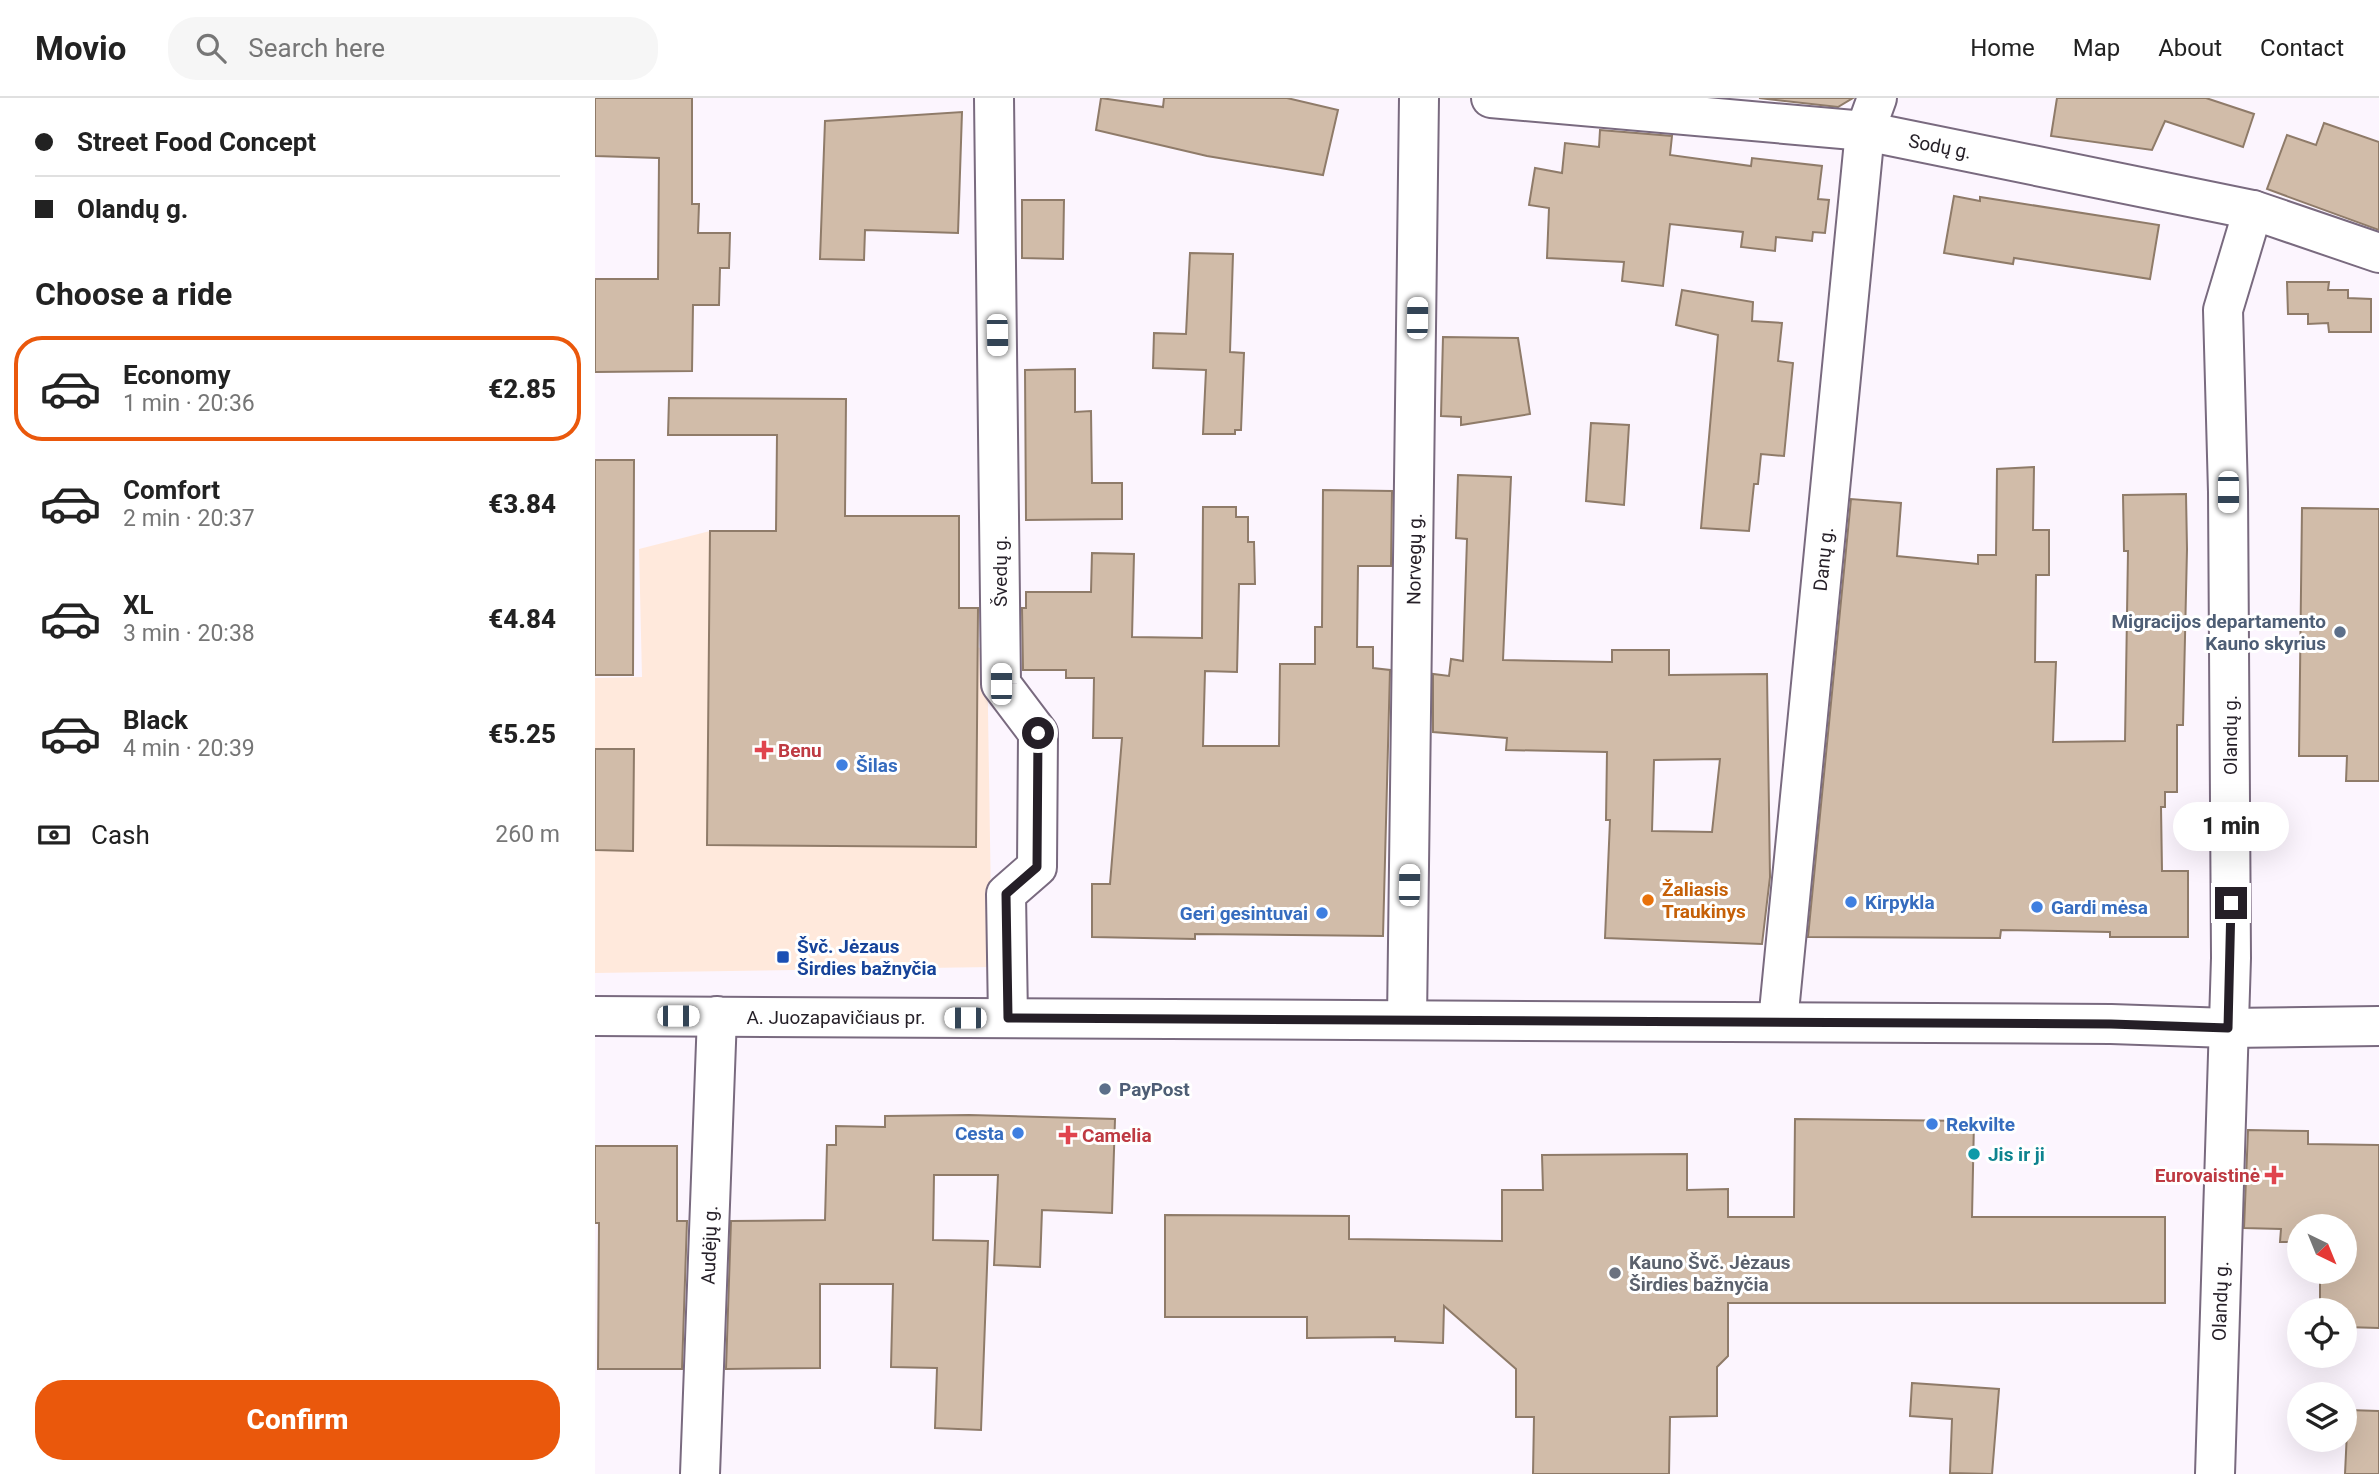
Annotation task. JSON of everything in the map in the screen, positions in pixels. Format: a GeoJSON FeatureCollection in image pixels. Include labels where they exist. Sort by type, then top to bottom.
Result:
{"type":"FeatureCollection","features":[{"type":"Feature","properties":{"kind":"street","name":"Švedų g."},"geometry":{"type":"LineString","coordinates":[[993,98],[1001,684],[1038,733],[1037,867],[1006,894],[1008,1018]]}},
{"type":"Feature","properties":{"kind":"street","name":"Norvegų g."},"geometry":{"type":"LineString","coordinates":[[1407,1020],[1419,98]]}},
{"type":"Feature","properties":{"kind":"street","name":"Sodų g."},"geometry":{"type":"LineString","coordinates":[[1491,98],[1871,115],[2253,210],[2379,253]]}},
{"type":"Feature","properties":{"kind":"street","name":"Danų g."},"geometry":{"type":"LineString","coordinates":[[1778,1022],[1871,115]]}},
{"type":"Feature","properties":{"kind":"street","name":"Olandų g."},"geometry":{"type":"LineString","coordinates":[[2215,1474],[2231,944],[2228,492],[2223,310],[2253,210]]}},
{"type":"Feature","properties":{"kind":"street","name":"A. Juozapavičiaus pr."},"geometry":{"type":"LineString","coordinates":[[595,1016],[2111,1024],[2228,1028],[2379,1026]]}},
{"type":"Feature","properties":{"kind":"street","name":"Audėjų g."},"geometry":{"type":"LineString","coordinates":[[700,1474],[717,1016]]}},
{"type":"Feature","properties":{"kind":"shaded area"},"geometry":{"type":"Polygon","coordinates":[[[710,531],[801,532],[880,644],[987,648],[992,967],[595,973],[595,678],[642,677],[639,549],[710,531]]]}},
{"type":"Feature","properties":{"kind":"building"},"geometry":{"type":"Polygon","coordinates":[[[595,98],[692,98],[692,204],[699,204],[698,233],[730,233],[729,268],[720,268],[719,305],[693,305],[692,371],[595,372],[595,279],[658,279],[659,158],[595,156],[595,98]]]}},
{"type":"Feature","properties":{"kind":"building"},"geometry":{"type":"Polygon","coordinates":[[[1101,98],[1163,107],[1164,98],[1287,98],[1338,110],[1323,175],[1207,156],[1096,130],[1101,98]]]}},
{"type":"Feature","properties":{"kind":"building"},"geometry":{"type":"Polygon","coordinates":[[[1759,98],[1853,98],[1838,107],[1759,98]]]}},
{"type":"Feature","properties":{"kind":"building"},"geometry":{"type":"Polygon","coordinates":[[[2057,98],[2206,98],[2254,114],[2243,147],[2165,121],[2152,150],[2051,136],[2057,98]]]}},
{"type":"Feature","properties":{"kind":"building"},"geometry":{"type":"Polygon","coordinates":[[[962,112],[958,233],[865,230],[864,260],[820,259],[825,121],[962,112]]]}},
{"type":"Feature","properties":{"kind":"building"},"geometry":{"type":"Polygon","coordinates":[[[2324,123],[2379,142],[2379,230],[2267,189],[2287,135],[2316,145],[2324,123]]]}},
{"type":"Feature","properties":{"kind":"building"},"geometry":{"type":"Polygon","coordinates":[[[1600,130],[1672,136],[1670,155],[1751,166],[1752,158],[1822,166],[1818,199],[1829,200],[1825,233],[1813,232],[1812,241],[1776,237],[1775,251],[1741,247],[1743,232],[1670,224],[1663,286],[1622,281],[1624,262],[1547,258],[1549,208],[1529,205],[1535,168],[1562,173],[1565,143],[1599,147],[1600,130]]]}},
{"type":"Feature","properties":{"kind":"building"},"geometry":{"type":"Polygon","coordinates":[[[1954,196],[1980,201],[1980,197],[2159,225],[2150,279],[2014,258],[2013,264],[1944,253],[1954,196]]]}},
{"type":"Feature","properties":{"kind":"building"},"geometry":{"type":"Polygon","coordinates":[[[1022,200],[1064,200],[1063,259],[1022,258],[1022,200]]]}},
{"type":"Feature","properties":{"kind":"building"},"geometry":{"type":"Polygon","coordinates":[[[1190,253],[1233,254],[1230,352],[1244,353],[1241,430],[1235,430],[1235,434],[1203,434],[1206,370],[1153,368],[1154,333],[1186,334],[1190,253]]]}},
{"type":"Feature","properties":{"kind":"building"},"geometry":{"type":"Polygon","coordinates":[[[2287,282],[2329,282],[2328,290],[2348,290],[2348,298],[2371,299],[2371,332],[2329,332],[2328,323],[2308,324],[2308,314],[2288,314],[2287,282]]]}},
{"type":"Feature","properties":{"kind":"building"},"geometry":{"type":"Polygon","coordinates":[[[1682,290],[1753,302],[1752,321],[1782,323],[1778,361],[1793,363],[1784,456],[1761,454],[1758,484],[1754,484],[1749,531],[1701,528],[1718,335],[1676,325],[1682,290]]]}},
{"type":"Feature","properties":{"kind":"building"},"geometry":{"type":"Polygon","coordinates":[[[1443,337],[1518,338],[1530,414],[1461,425],[1461,417],[1441,416],[1443,337]]]}},
{"type":"Feature","properties":{"kind":"building"},"geometry":{"type":"Polygon","coordinates":[[[1075,369],[1075,412],[1091,411],[1092,483],[1122,483],[1122,519],[1026,520],[1025,370],[1075,369]]]}},
{"type":"Feature","properties":{"kind":"building","name":"Šilas"},"geometry":{"type":"Polygon","coordinates":[[[669,398],[846,399],[845,516],[959,516],[959,608],[978,608],[976,847],[707,845],[710,531],[776,531],[777,435],[668,435],[669,398]]]}},
{"type":"Feature","properties":{"kind":"building"},"geometry":{"type":"Polygon","coordinates":[[[1591,423],[1629,425],[1624,505],[1586,501],[1591,423]]]}},
{"type":"Feature","properties":{"kind":"building"},"geometry":{"type":"Polygon","coordinates":[[[595,460],[634,460],[633,675],[595,675],[595,460]]]}},
{"type":"Feature","properties":{"kind":"building"},"geometry":{"type":"Polygon","coordinates":[[[2034,467],[2033,530],[2049,530],[2049,575],[2036,575],[2035,662],[2056,662],[2053,742],[2125,741],[2128,551],[2124,551],[2123,495],[2186,494],[2183,725],[2177,725],[2177,792],[2165,792],[2165,807],[2161,807],[2162,871],[2188,871],[2188,937],[2110,937],[2110,932],[2001,930],[2000,938],[1808,937],[1851,499],[1901,503],[1897,556],[1978,564],[1978,555],[1996,555],[1997,469],[2034,467]]]}},
{"type":"Feature","properties":{"kind":"building"},"geometry":{"type":"Polygon","coordinates":[[[1458,475],[1511,477],[1503,660],[1612,662],[1612,650],[1669,650],[1669,675],[1767,674],[1770,877],[1762,944],[1605,938],[1610,820],[1606,820],[1607,752],[1506,750],[1507,738],[1433,732],[1433,674],[1449,676],[1451,659],[1463,661],[1467,539],[1456,538],[1458,475]],[[1720,759],[1654,760],[1652,831],[1712,832],[1720,759]]]}},
{"type":"Feature","properties":{"kind":"building"},"geometry":{"type":"Polygon","coordinates":[[[1323,490],[1392,491],[1391,566],[1358,566],[1357,647],[1373,647],[1373,668],[1390,670],[1383,936],[1195,934],[1195,939],[1092,937],[1092,884],[1110,884],[1122,738],[1093,738],[1094,678],[1066,678],[1066,670],[1023,670],[1022,608],[1026,608],[1026,592],[1091,592],[1092,553],[1134,554],[1132,637],[1202,638],[1203,507],[1236,507],[1236,517],[1248,517],[1248,542],[1254,542],[1255,584],[1239,584],[1237,672],[1205,671],[1203,746],[1279,746],[1280,664],[1315,664],[1315,627],[1322,627],[1323,490]]]}},
{"type":"Feature","properties":{"kind":"building","name":"Migracijos departamento Kauno skyrius"},"geometry":{"type":"Polygon","coordinates":[[[2302,508],[2379,509],[2379,781],[2346,781],[2347,756],[2299,756],[2302,508]]]}},
{"type":"Feature","properties":{"kind":"building"},"geometry":{"type":"Polygon","coordinates":[[[595,749],[634,749],[633,851],[595,850],[595,749]]]}},
{"type":"Feature","properties":{"kind":"building"},"geometry":{"type":"Polygon","coordinates":[[[885,1116],[1115,1119],[1112,1213],[1042,1210],[1040,1267],[994,1265],[998,1175],[934,1175],[933,1240],[988,1241],[981,1430],[935,1428],[937,1368],[891,1367],[893,1284],[820,1284],[820,1368],[726,1369],[731,1221],[825,1220],[827,1145],[836,1145],[836,1126],[885,1127],[885,1116]]]}},
{"type":"Feature","properties":{"kind":"building"},"geometry":{"type":"Polygon","coordinates":[[[1795,1119],[1974,1121],[1972,1217],[2165,1217],[2165,1303],[1728,1303],[1728,1356],[1717,1367],[1717,1416],[1670,1417],[1669,1474],[1533,1474],[1534,1417],[1516,1417],[1516,1369],[1444,1306],[1443,1343],[1395,1341],[1395,1337],[1307,1338],[1307,1317],[1165,1317],[1165,1215],[1349,1216],[1349,1239],[1502,1241],[1502,1190],[1543,1190],[1542,1155],[1687,1154],[1687,1190],[1728,1189],[1728,1217],[1794,1217],[1795,1119]]]}},
{"type":"Feature","properties":{"kind":"building"},"geometry":{"type":"Polygon","coordinates":[[[2248,1130],[2308,1131],[2308,1144],[2379,1145],[2379,1328],[2357,1327],[2357,1298],[2320,1298],[2320,1284],[2357,1284],[2357,1214],[2287,1214],[2287,1242],[2280,1242],[2281,1229],[2244,1228],[2248,1130]]]}},
{"type":"Feature","properties":{"kind":"building"},"geometry":{"type":"Polygon","coordinates":[[[595,1146],[677,1146],[677,1221],[687,1221],[682,1369],[598,1369],[599,1223],[595,1223],[595,1146]]]}},
{"type":"Feature","properties":{"kind":"building"},"geometry":{"type":"Polygon","coordinates":[[[1912,1383],[1999,1389],[1992,1474],[1950,1473],[1952,1419],[1910,1416],[1912,1383]]]}},
{"type":"Feature","properties":{"kind":"building"},"geometry":{"type":"Polygon","coordinates":[[[2357,1410],[2379,1411],[2379,1474],[2345,1474],[2346,1452],[2357,1452],[2357,1410]]]}},
{"type":"Feature","properties":{"kind":"place","name":"Migracijos departamento Kauno skyrius"},"geometry":{"type":"Point","coordinates":[2340,632]}},
{"type":"Feature","properties":{"kind":"place","name":"Benu"},"geometry":{"type":"Point","coordinates":[764,750]}},
{"type":"Feature","properties":{"kind":"place","name":"Šilas"},"geometry":{"type":"Point","coordinates":[842,765]}},
{"type":"Feature","properties":{"kind":"place","name":"Žaliasis Traukinys"},"geometry":{"type":"Point","coordinates":[1648,900]}},
{"type":"Feature","properties":{"kind":"place","name":"Kirpykla"},"geometry":{"type":"Point","coordinates":[1851,902]}},
{"type":"Feature","properties":{"kind":"place","name":"Gardi mėsa"},"geometry":{"type":"Point","coordinates":[2037,907]}},
{"type":"Feature","properties":{"kind":"place","name":"Geri gesintuvai"},"geometry":{"type":"Point","coordinates":[1322,913]}},
{"type":"Feature","properties":{"kind":"place","name":"Švč. Jėzaus Širdies bažnyčia"},"geometry":{"type":"Point","coordinates":[783,957]}},
{"type":"Feature","properties":{"kind":"place","name":"PayPost"},"geometry":{"type":"Point","coordinates":[1105,1089]}},
{"type":"Feature","properties":{"kind":"place","name":"Rekvilte"},"geometry":{"type":"Point","coordinates":[1932,1124]}},
{"type":"Feature","properties":{"kind":"place","name":"Cesta"},"geometry":{"type":"Point","coordinates":[1018,1133]}},
{"type":"Feature","properties":{"kind":"place","name":"Camelia"},"geometry":{"type":"Point","coordinates":[1068,1135]}},
{"type":"Feature","properties":{"kind":"place","name":"Jis ir ji"},"geometry":{"type":"Point","coordinates":[1974,1154]}},
{"type":"Feature","properties":{"kind":"place","name":"Eurovaistinė"},"geometry":{"type":"Point","coordinates":[2274,1175]}},
{"type":"Feature","properties":{"kind":"place","name":"Kauno Švč. Jėzaus Širdies bažnyčia"},"geometry":{"type":"Point","coordinates":[1615,1273]}},
{"type":"Feature","properties":{"kind":"route"},"geometry":{"type":"LineString","coordinates":[[1038,733],[1037,867],[1006,894],[1008,1018],[2111,1024],[2228,1028],[2231,903]]}}]}
